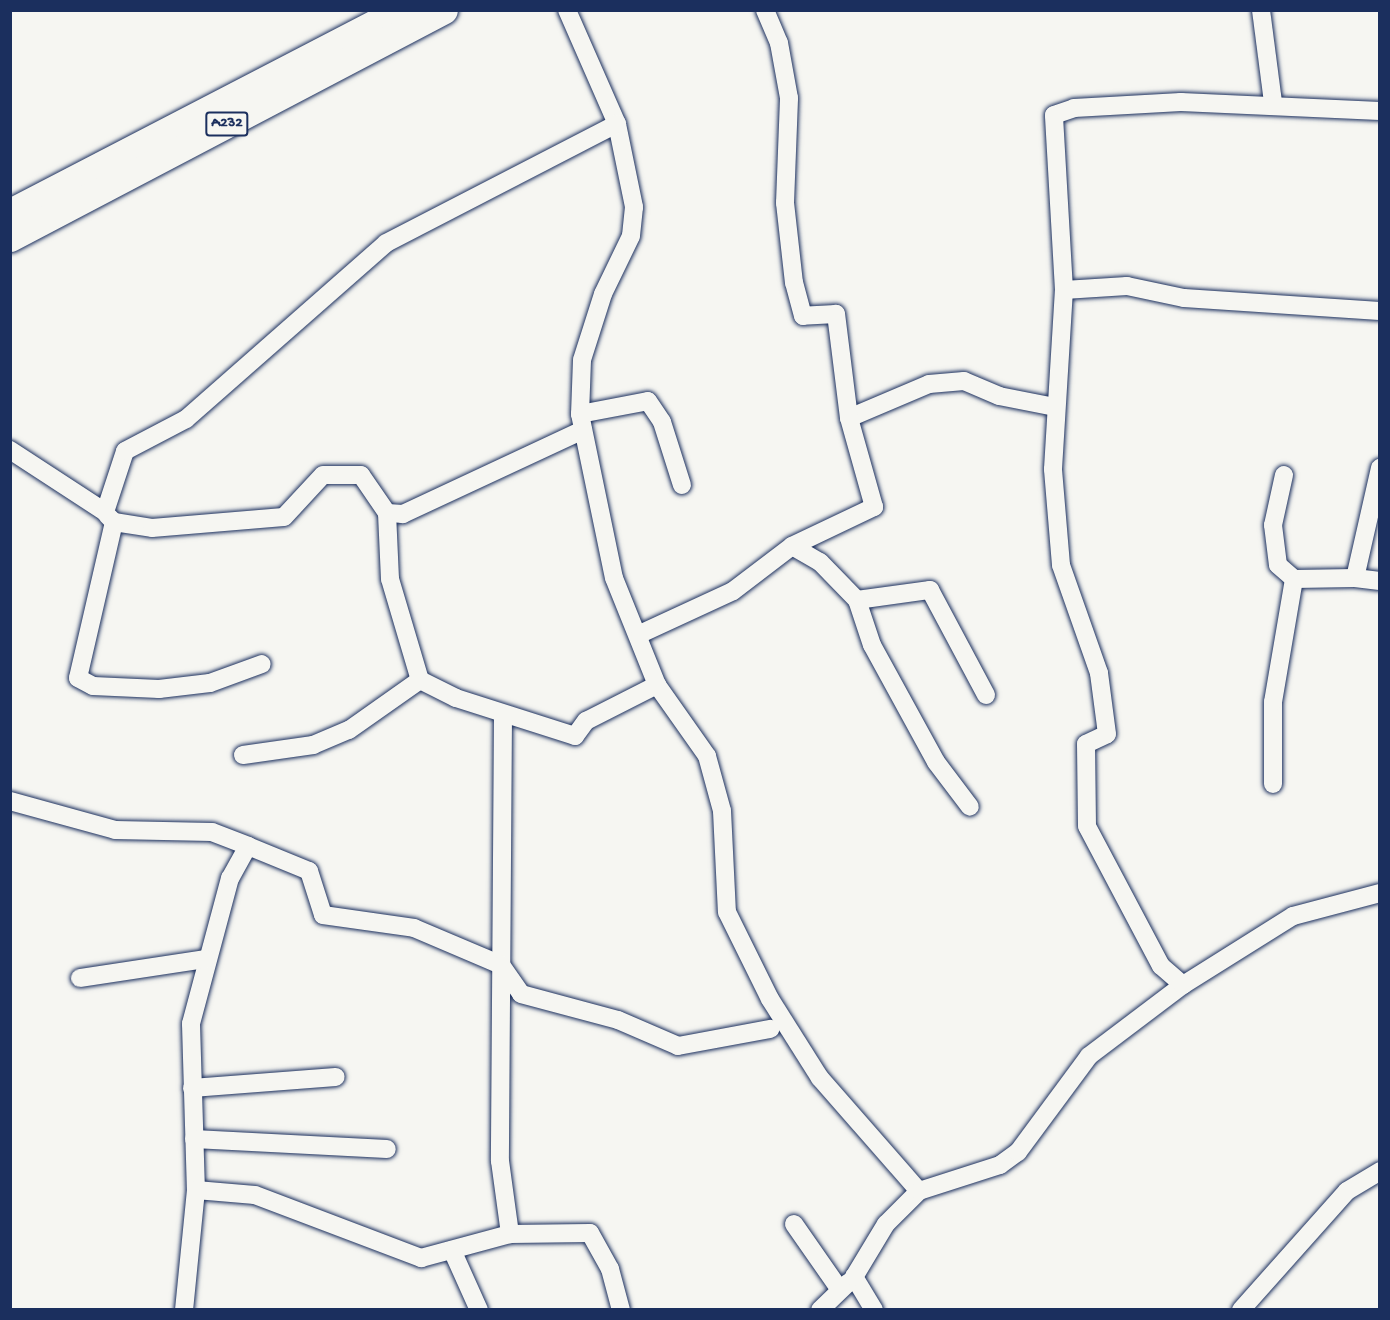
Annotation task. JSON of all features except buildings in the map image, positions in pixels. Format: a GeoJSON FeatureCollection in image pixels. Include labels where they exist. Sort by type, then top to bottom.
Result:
{"type":"FeatureCollection","features":[{"type":"Feature","properties":{"kind":"highway","name":"A232"},"geometry":{"type":"LineString","coordinates":[[10,212],[400,10]]}},
{"type":"Feature","properties":{"kind":"highway","name":"A232"},"geometry":{"type":"LineString","coordinates":[[10,238],[444,10]]}},
{"type":"Feature","properties":{"kind":"street"},"geometry":{"type":"LineString","coordinates":[[567,10],[617,124],[634,207],[631,236],[603,294],[582,360],[582,422],[614,578],[640,634],[657,685],[707,756],[722,812],[728,912],[770,999],[820,1078],[919,1191]]}},
{"type":"Feature","properties":{"kind":"street"},"geometry":{"type":"LineString","coordinates":[[640,634],[733,591],[792,546],[874,507],[849,418],[836,314],[803,316],[794,282],[785,203],[789,98],[779,43],[765,10]]}},
{"type":"Feature","properties":{"kind":"street"},"geometry":{"type":"LineString","coordinates":[[1261,10],[1273,104]]}},
{"type":"Feature","properties":{"kind":"street"},"geometry":{"type":"LineString","coordinates":[[1183,985],[1161,966],[1087,826],[1086,744],[1107,734],[1099,673],[1061,565],[1053,469],[1055,407],[1064,290],[1054,116],[1074,108],[1181,102],[1273,104],[1320,112],[1380,111]]}},
{"type":"Feature","properties":{"kind":"street"},"geometry":{"type":"LineString","coordinates":[[262,664],[210,683],[159,689],[93,686],[78,678],[109,517],[125,451],[186,419],[386,243],[617,124]]}},
{"type":"Feature","properties":{"kind":"street"},"geometry":{"type":"LineString","coordinates":[[1064,290],[1127,286],[1184,298],[1380,311]]}},
{"type":"Feature","properties":{"kind":"street"},"geometry":{"type":"LineString","coordinates":[[849,418],[929,384],[964,381],[999,396],[1055,407]]}},
{"type":"Feature","properties":{"kind":"street"},"geometry":{"type":"LineString","coordinates":[[387,513],[403,514],[582,422],[648,401],[662,422],[682,485]]}},
{"type":"Feature","properties":{"kind":"street"},"geometry":{"type":"LineString","coordinates":[[10,450],[109,517],[153,528],[284,517],[323,475],[361,475],[387,513],[390,579],[420,680]]}},
{"type":"Feature","properties":{"kind":"street"},"geometry":{"type":"LineString","coordinates":[[1355,578],[1380,468]]}},
{"type":"Feature","properties":{"kind":"street"},"geometry":{"type":"LineString","coordinates":[[1284,475],[1273,525],[1278,565],[1294,579],[1355,578],[1380,581]]}},
{"type":"Feature","properties":{"kind":"street"},"geometry":{"type":"LineString","coordinates":[[792,546],[820,562],[857,600],[877,655],[936,762],[970,807]]}},
{"type":"Feature","properties":{"kind":"street"},"geometry":{"type":"LineString","coordinates":[[1273,784],[1273,702],[1294,579]]}},
{"type":"Feature","properties":{"kind":"street"},"geometry":{"type":"LineString","coordinates":[[857,600],[930,590],[986,695]]}},
{"type":"Feature","properties":{"kind":"street"},"geometry":{"type":"LineString","coordinates":[[420,680],[503,715],[575,736],[586,722],[657,685]]}},
{"type":"Feature","properties":{"kind":"street"},"geometry":{"type":"LineString","coordinates":[[243,755],[313,745],[349,730],[420,680]]}},
{"type":"Feature","properties":{"kind":"street"},"geometry":{"type":"LineString","coordinates":[[503,715],[500,1161],[510,1234]]}},
{"type":"Feature","properties":{"kind":"street"},"geometry":{"type":"LineString","coordinates":[[10,801],[115,830],[212,832],[309,871],[323,915],[414,928],[501,965],[521,994],[618,1020],[678,1046],[770,1029]]}},
{"type":"Feature","properties":{"kind":"street"},"geometry":{"type":"LineString","coordinates":[[184,1310],[196,1190],[191,1024],[206,959],[230,878],[248,846]]}},
{"type":"Feature","properties":{"kind":"street"},"geometry":{"type":"LineString","coordinates":[[820,1310],[854,1277],[886,1224],[919,1191],[1000,1165],[1018,1152],[1089,1056],[1183,985],[1293,916],[1380,893]]}},
{"type":"Feature","properties":{"kind":"street"},"geometry":{"type":"LineString","coordinates":[[80,978],[206,959]]}},
{"type":"Feature","properties":{"kind":"street"},"geometry":{"type":"LineString","coordinates":[[192,1088],[336,1077]]}},
{"type":"Feature","properties":{"kind":"street"},"geometry":{"type":"LineString","coordinates":[[194,1139],[387,1149]]}},
{"type":"Feature","properties":{"kind":"street"},"geometry":{"type":"LineString","coordinates":[[1241,1310],[1347,1191],[1380,1171]]}},
{"type":"Feature","properties":{"kind":"street"},"geometry":{"type":"LineString","coordinates":[[196,1190],[255,1195],[421,1258],[510,1234],[590,1233],[610,1269],[621,1310]]}},
{"type":"Feature","properties":{"kind":"street"},"geometry":{"type":"LineString","coordinates":[[794,1224],[840,1290]]}},
{"type":"Feature","properties":{"kind":"street"},"geometry":{"type":"LineString","coordinates":[[452,1250],[479,1310]]}},
{"type":"Feature","properties":{"kind":"street"},"geometry":{"type":"LineString","coordinates":[[854,1277],[874,1310]]}}]}
